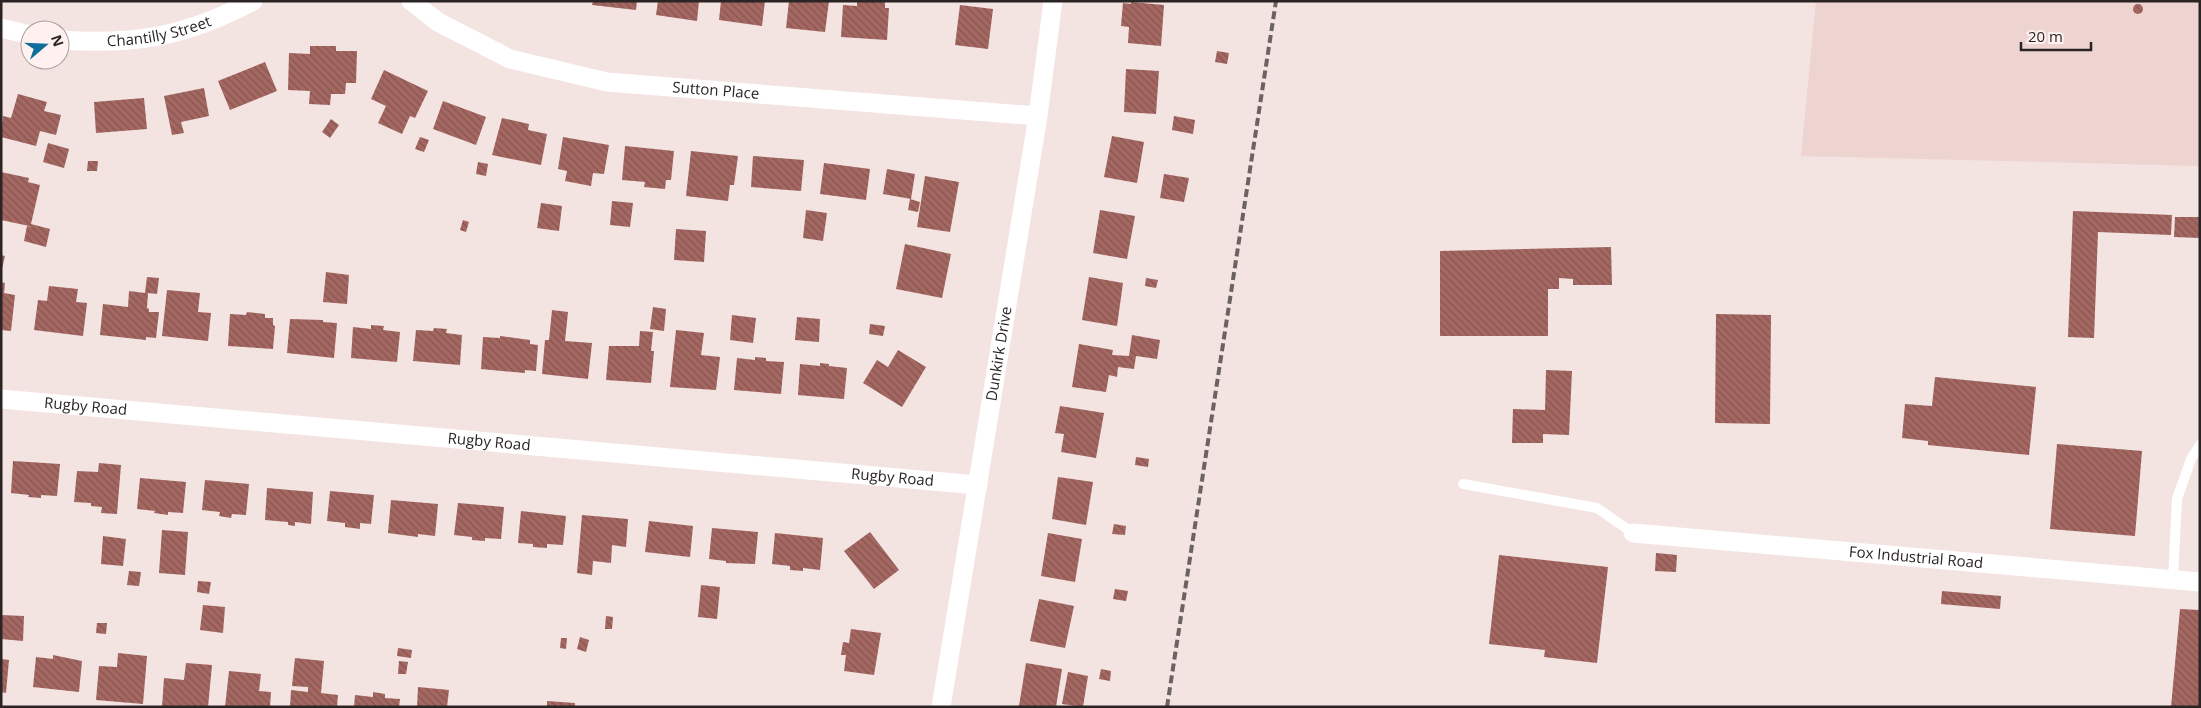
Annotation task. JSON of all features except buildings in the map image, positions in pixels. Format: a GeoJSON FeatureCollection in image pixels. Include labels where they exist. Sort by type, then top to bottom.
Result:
{"type":"FeatureCollection","features":[{"type":"Feature","properties":{"kind":"street","name":"Chantilly Street"},"geometry":{"type":"LineString","coordinates":[[70,41],[131,41],[181,32],[226,15],[253,1]]}},
{"type":"Feature","properties":{"kind":"street","name":"Sutton Place"},"geometry":{"type":"LineString","coordinates":[[411,1],[438,22],[510,59],[607,82],[1038,116]]}},
{"type":"Feature","properties":{"kind":"street","name":"Dunkirk Drive"},"geometry":{"type":"LineString","coordinates":[[941,707],[1038,116],[1053,1]]}},
{"type":"Feature","properties":{"kind":"street"},"geometry":{"type":"LineString","coordinates":[[1,28],[20,33]]}},
{"type":"Feature","properties":{"kind":"street","name":"Rugby Road"},"geometry":{"type":"LineString","coordinates":[[1,399],[978,485]]}},
{"type":"Feature","properties":{"kind":"street","name":"Fox Industrial Road"},"geometry":{"type":"LineString","coordinates":[[1633,533],[2200,582]]}},
{"type":"Feature","properties":{"kind":"lane"},"geometry":{"type":"LineString","coordinates":[[2173,580],[2177,499],[2191,459],[2200,445]]}},
{"type":"Feature","properties":{"kind":"lane"},"geometry":{"type":"LineString","coordinates":[[1463,484],[1598,508],[1633,533]]}},
{"type":"Feature","properties":{"kind":"shaded area"},"geometry":{"type":"Polygon","coordinates":[[[1816,1],[2200,1],[2200,166],[1801,156],[1816,1]]]}},
{"type":"Feature","properties":{"kind":"railway"},"geometry":{"type":"LineString","coordinates":[[1167,707],[1276,1]]}}]}
